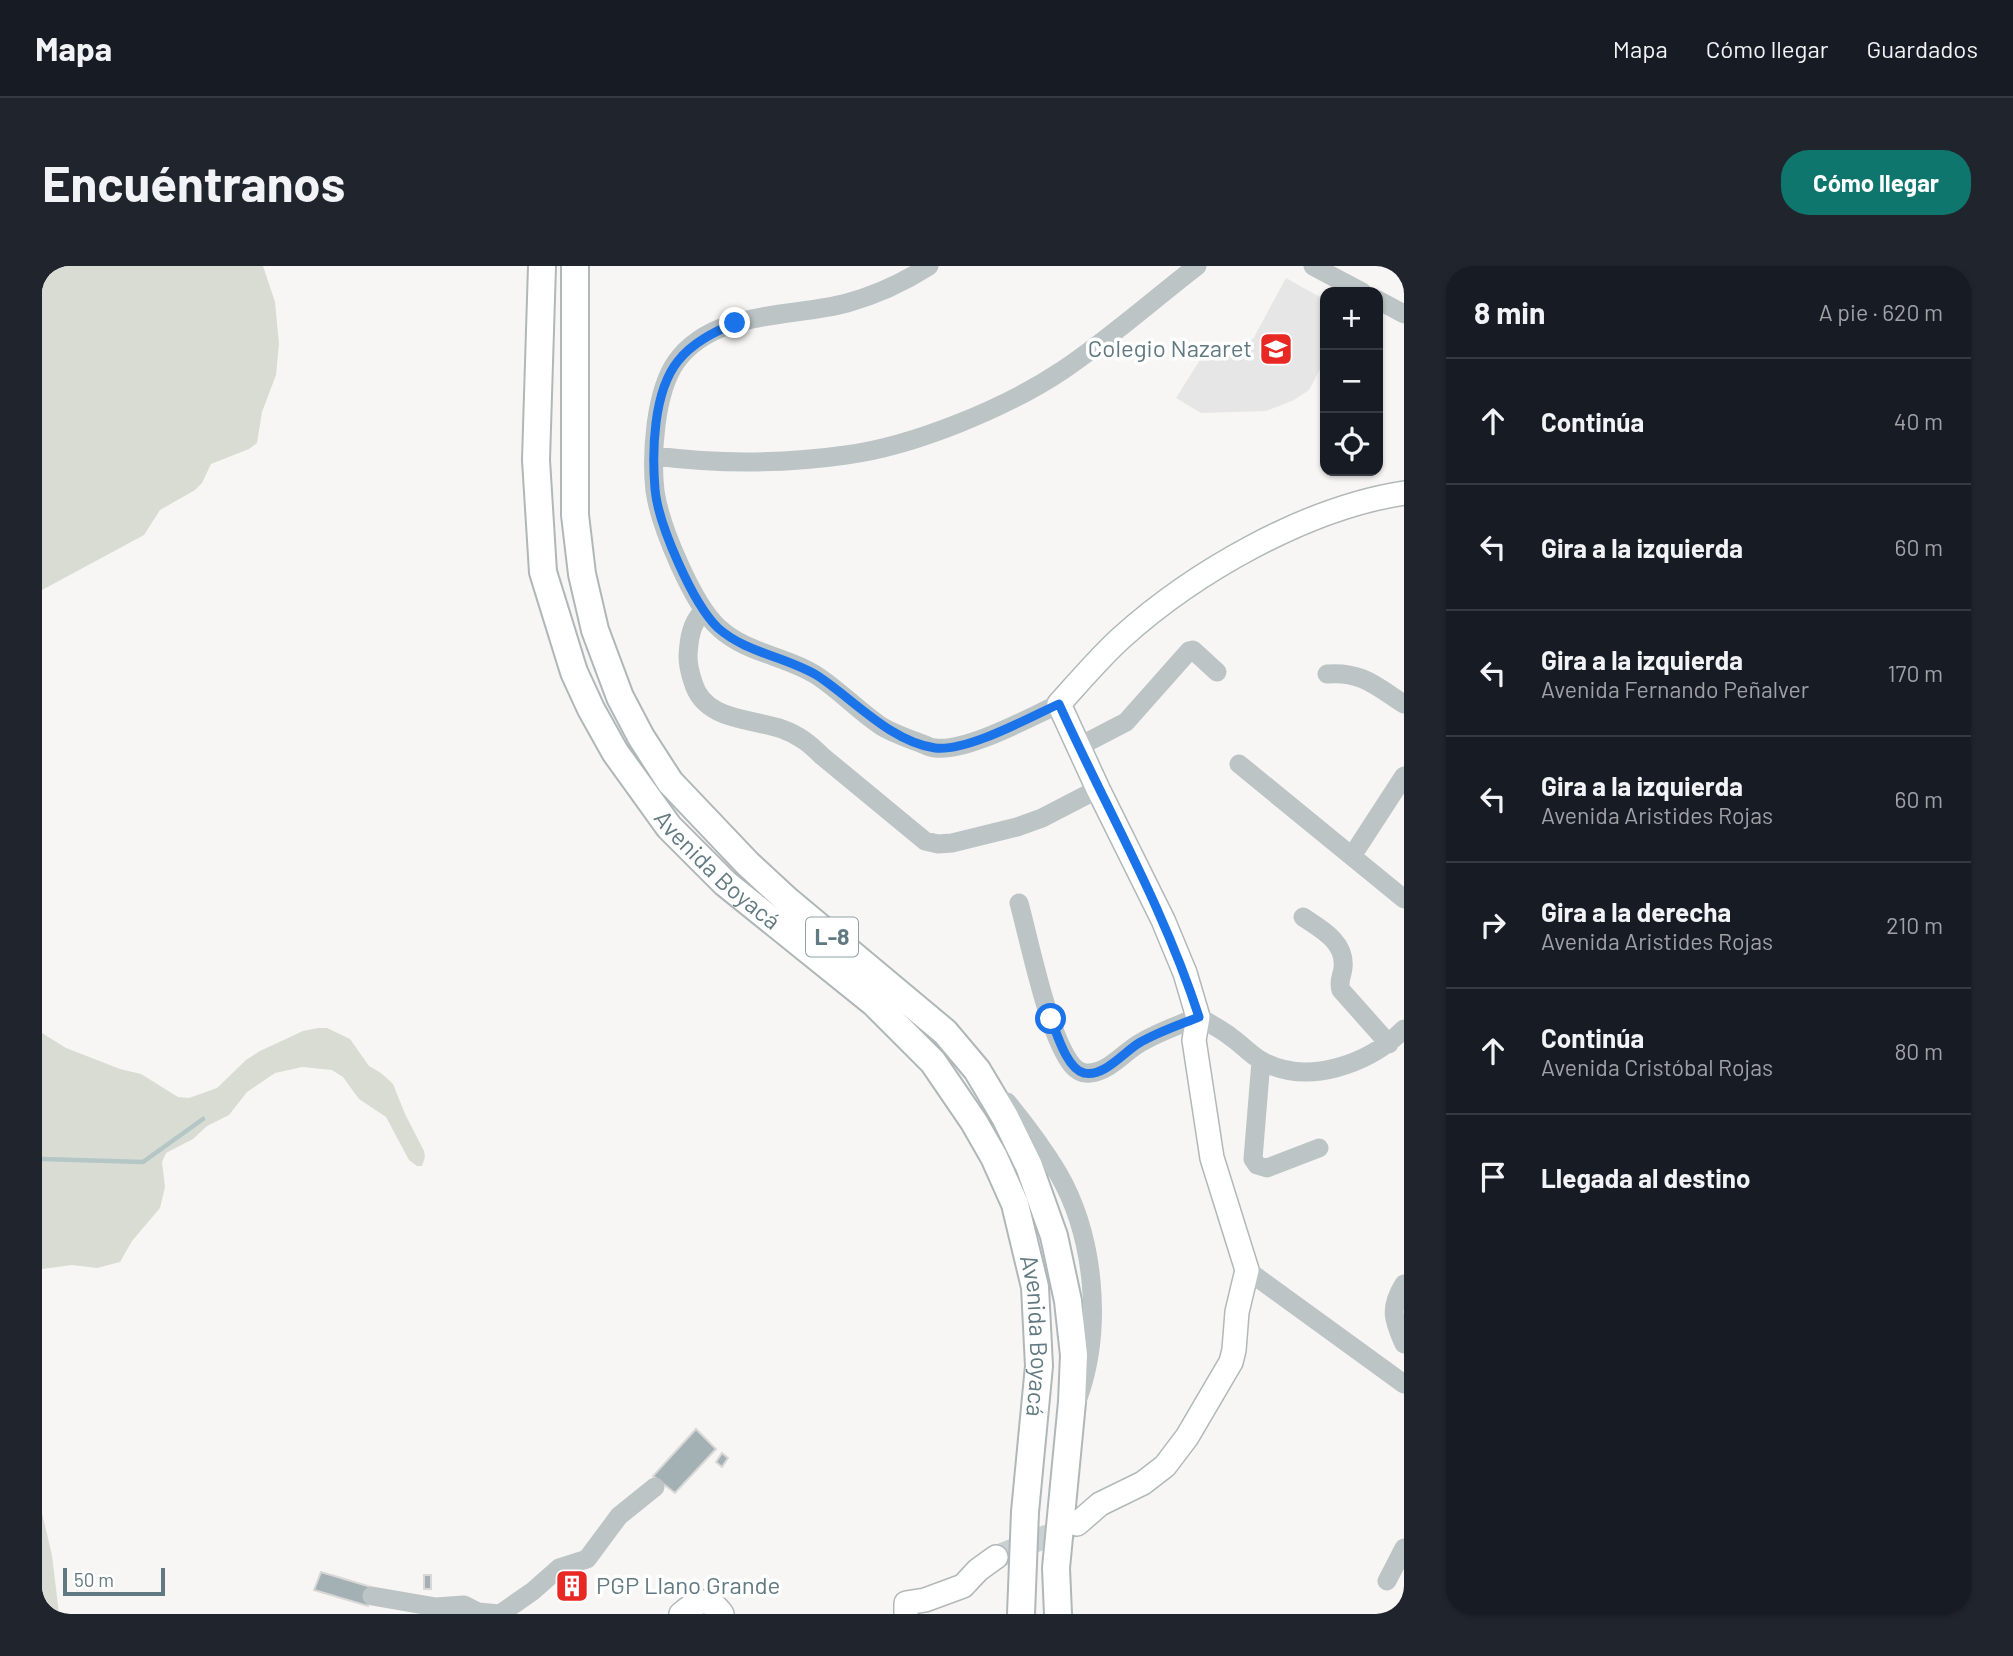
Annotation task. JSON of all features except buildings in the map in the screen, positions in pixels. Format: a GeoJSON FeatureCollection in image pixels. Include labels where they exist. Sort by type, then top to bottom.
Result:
{"type":"FeatureCollection","features":[{"type":"Feature","properties":{"kind":"highway","name":"Avenida Boyacá"},"geometry":{"type":"LineString","coordinates":[[542,266],[536,460],[543,572],[574,672],[591,709],[615,752],[668,827],[725,883],[874,1003],[933,1062],[974,1122],[994,1157],[1015,1204],[1035,1287],[1039,1366],[1025,1512],[1021,1614]]}},
{"type":"Feature","properties":{"kind":"highway","name":"Avenida Boyacá"},"geometry":{"type":"LineString","coordinates":[[575,266],[575,515],[582,574],[595,630],[621,696],[641,737],[670,782],[748,864],[945,1032],[977,1070],[1005,1117],[1028,1166],[1054,1236],[1068,1301],[1074,1355],[1071,1419],[1056,1568],[1058,1614]]}},
{"type":"Feature","properties":{"kind":"main road"},"geometry":{"type":"LineString","coordinates":[[1077,1524],[1100,1504],[1154,1476],[1176,1454],[1231,1362],[1237,1312],[1247,1270],[1212,1158],[1194,1040],[1199,1017],[1185,973],[1163,920],[1059,704],[1119,640],[1179,590],[1208,572],[1295,528],[1344,509],[1404,494]]}},
{"type":"Feature","properties":{"kind":"main road"},"geometry":{"type":"LineString","coordinates":[[906,1614],[906,1603],[925,1600],[963,1586],[978,1570],[996,1557]]}},
{"type":"Feature","properties":{"kind":"main road"},"geometry":{"type":"LineString","coordinates":[[681,1614],[690,1606],[704,1601],[715,1605],[722,1614]]}},
{"type":"Feature","properties":{"kind":"street"},"geometry":{"type":"LineString","coordinates":[[929,266],[908,279],[865,297],[815,310],[750,318],[717,331],[676,363],[658,412],[655,489],[659,508],[690,588],[703,611],[720,629],[733,639],[816,675],[882,726],[935,748],[971,743],[1059,704]]}},
{"type":"Feature","properties":{"kind":"street"},"geometry":{"type":"LineString","coordinates":[[655,456],[765,461],[846,455],[880,448],[934,431],[987,412],[1063,370],[1197,266]]}},
{"type":"Feature","properties":{"kind":"street"},"geometry":{"type":"LineString","coordinates":[[1313,266],[1353,287]]}},
{"type":"Feature","properties":{"kind":"street"},"geometry":{"type":"LineString","coordinates":[[1383,303],[1404,314]]}},
{"type":"Feature","properties":{"kind":"street"},"geometry":{"type":"LineString","coordinates":[[703,611],[694,621],[688,664],[694,688],[702,702],[715,712],[781,729],[807,741],[925,841],[951,843],[1017,827],[1042,818],[1098,789]]}},
{"type":"Feature","properties":{"kind":"street"},"geometry":{"type":"LineString","coordinates":[[1078,747],[1126,722],[1189,651],[1193,650],[1217,672]]}},
{"type":"Feature","properties":{"kind":"street"},"geometry":{"type":"LineString","coordinates":[[1326,674],[1341,673],[1363,677],[1404,704]]}},
{"type":"Feature","properties":{"kind":"street"},"geometry":{"type":"LineString","coordinates":[[1239,764],[1404,899]]}},
{"type":"Feature","properties":{"kind":"street"},"geometry":{"type":"LineString","coordinates":[[1352,856],[1404,776]]}},
{"type":"Feature","properties":{"kind":"street"},"geometry":{"type":"LineString","coordinates":[[1020,903],[1051,1019],[1073,1066],[1083,1073],[1093,1073],[1107,1067],[1139,1043],[1199,1017],[1228,1034],[1261,1061],[1299,1073],[1317,1072],[1344,1065],[1372,1054],[1389,1044],[1404,1029]]}},
{"type":"Feature","properties":{"kind":"street"},"geometry":{"type":"LineString","coordinates":[[1303,917],[1330,934],[1339,947],[1343,958],[1343,970],[1338,982],[1341,990],[1389,1044]]}},
{"type":"Feature","properties":{"kind":"street"},"geometry":{"type":"LineString","coordinates":[[1261,1061],[1253,1158],[1257,1165],[1267,1168],[1319,1148]]}},
{"type":"Feature","properties":{"kind":"street"},"geometry":{"type":"LineString","coordinates":[[1247,1270],[1400,1381]]}},
{"type":"Feature","properties":{"kind":"street"},"geometry":{"type":"LineString","coordinates":[[1400,1381],[1399,1357],[1404,1346],[1394,1321],[1395,1299],[1404,1284]]}},
{"type":"Feature","properties":{"kind":"street"},"geometry":{"type":"LineString","coordinates":[[372,1596],[436,1607],[464,1605],[478,1612],[499,1614],[533,1591],[559,1568],[587,1559],[619,1516],[655,1487]]}},
{"type":"Feature","properties":{"kind":"street"},"geometry":{"type":"LineString","coordinates":[[1387,1581],[1404,1548]]}},
{"type":"Feature","properties":{"kind":"shaded area"},"geometry":{"type":"Polygon","coordinates":[[[42,266],[263,266],[275,302],[279,344],[276,375],[262,412],[257,443],[249,449],[211,464],[202,483],[195,490],[160,510],[144,535],[42,590],[42,266]]]}},
{"type":"Feature","properties":{"kind":"shaded area","name":"Colegio Nazaret"},"geometry":{"type":"Polygon","coordinates":[[[1286,278],[1320,297],[1320,369],[1309,390],[1292,401],[1266,411],[1201,413],[1176,398],[1200,360],[1253,339],[1286,278]]]}},
{"type":"Feature","properties":{"kind":"shaded area"},"geometry":{"type":"Polygon","coordinates":[[[327,1028],[350,1039],[369,1066],[393,1084],[424,1151],[422,1166],[409,1160],[386,1117],[359,1099],[343,1077],[332,1070],[302,1067],[275,1073],[247,1092],[229,1115],[166,1153],[162,1162],[165,1187],[160,1208],[132,1241],[120,1262],[97,1268],[72,1265],[42,1269],[42,1033],[66,1048],[120,1069],[141,1074],[178,1097],[189,1098],[217,1088],[246,1060],[260,1051],[303,1031],[327,1028]]]}},
{"type":"Feature","properties":{"kind":"shaded area"},"geometry":{"type":"Polygon","coordinates":[[[42,1513],[52,1555],[59,1614],[42,1614],[42,1513]]]}},
{"type":"Feature","properties":{"kind":"waterway"},"geometry":{"type":"LineString","coordinates":[[42,1159],[143,1162],[203,1119]]}},
{"type":"Feature","properties":{"kind":"tunnel"},"geometry":{"type":"LineString","coordinates":[[996,1557],[1074,1525]]}},
{"type":"Feature","properties":{"kind":"place","name":"Colegio Nazaret"},"geometry":{"type":"Point","coordinates":[1276,349]}},
{"type":"Feature","properties":{"kind":"place","name":"PGP Llano Grande"},"geometry":{"type":"Point","coordinates":[572,1586]}},
{"type":"Feature","properties":{"kind":"route"},"geometry":{"type":"LineString","coordinates":[[735,323],[701,341],[676,363],[658,412],[655,489],[659,508],[690,588],[703,611],[733,639],[816,675],[882,726],[935,748],[971,743],[1059,704],[1163,920],[1185,973],[1199,1017],[1139,1043],[1107,1067],[1093,1073],[1083,1073],[1073,1066],[1051,1019]]}}]}
